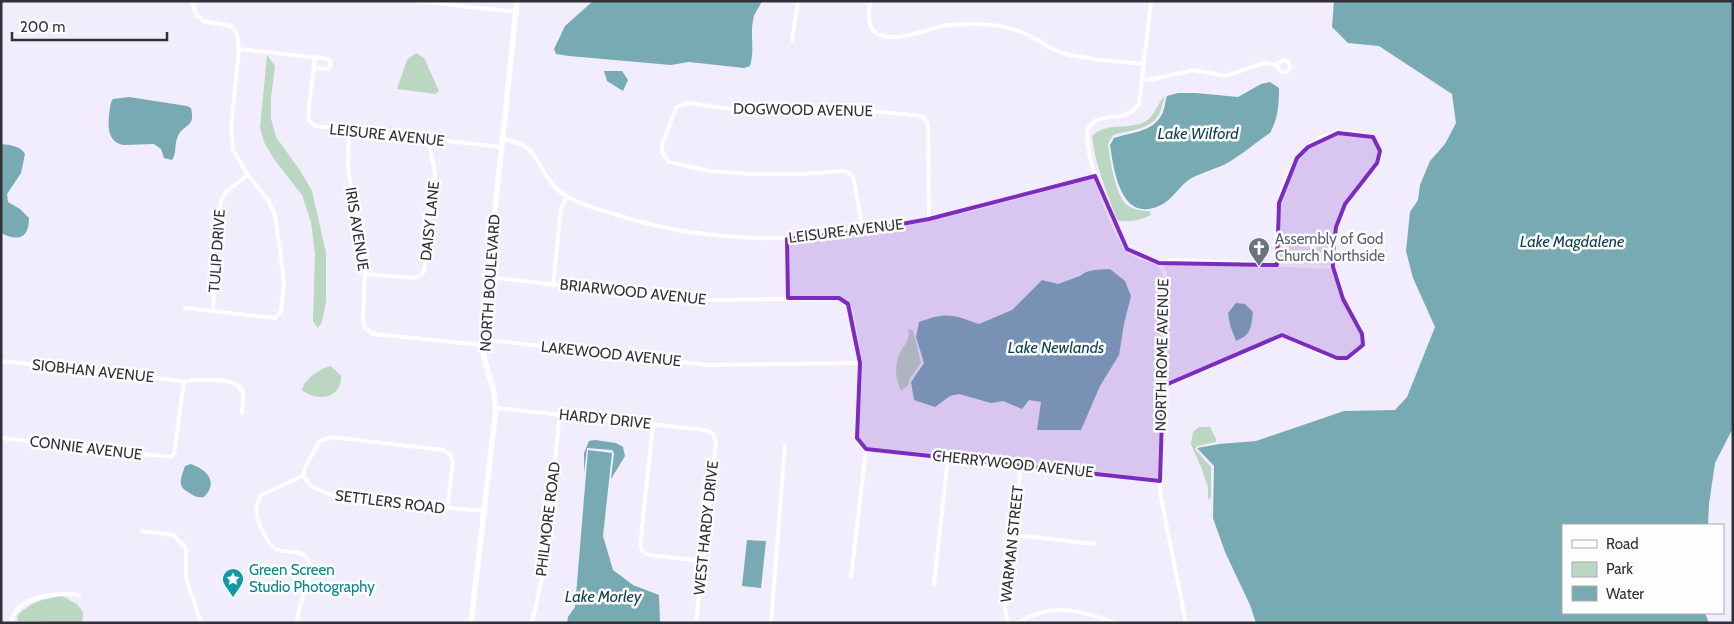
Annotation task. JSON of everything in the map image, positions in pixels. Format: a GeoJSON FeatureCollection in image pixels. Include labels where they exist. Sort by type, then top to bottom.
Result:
{"type":"FeatureCollection","features":[{"type":"Feature","properties":{"kind":"street"},"geometry":{"type":"LineString","coordinates":[[185,308],[275,318],[281,311],[284,281],[275,215],[268,200],[248,175],[233,150],[231,127],[239,49],[237,34],[231,26],[204,21],[196,15],[192,1]]}},
{"type":"Feature","properties":{"kind":"street"},"geometry":{"type":"LineString","coordinates":[[416,1],[516,12]]}},
{"type":"Feature","properties":{"kind":"street"},"geometry":{"type":"LineString","coordinates":[[476,8],[477,1]]}},
{"type":"Feature","properties":{"kind":"street","name":"NORTH BOULEVARD"},"geometry":{"type":"LineString","coordinates":[[471,623],[496,408],[482,345],[517,1]]}},
{"type":"Feature","properties":{"kind":"street"},"geometry":{"type":"LineString","coordinates":[[792,40],[798,1]]}},
{"type":"Feature","properties":{"kind":"street"},"geometry":{"type":"LineString","coordinates":[[870,1],[870,24],[874,32],[881,36],[894,37],[945,26],[975,24],[1009,28],[1026,34],[1059,52],[1143,64]]}},
{"type":"Feature","properties":{"kind":"street","name":"NORTH ROME AVENUE"},"geometry":{"type":"LineString","coordinates":[[1151,1],[1139,104],[1134,111],[1125,116],[1102,118],[1094,121],[1088,129],[1086,138],[1095,176],[1119,237],[1127,249],[1137,257],[1158,263],[1165,274],[1161,502],[1186,623]]}},
{"type":"Feature","properties":{"kind":"street"},"geometry":{"type":"LineString","coordinates":[[239,49],[328,59],[332,65],[326,70],[314,68]]}},
{"type":"Feature","properties":{"kind":"street","name":"LEISURE AVENUE"},"geometry":{"type":"LineString","coordinates":[[316,58],[309,112],[310,122],[319,127],[502,147]]}},
{"type":"Feature","properties":{"kind":"street"},"geometry":{"type":"LineString","coordinates":[[1142,80],[1153,80],[1194,70],[1225,76],[1264,63],[1276,65]]}},
{"type":"Feature","properties":{"kind":"street","name":"DOGWOOD AVENUE"},"geometry":{"type":"LineString","coordinates":[[864,232],[854,180],[849,172],[841,170],[765,175],[693,168],[669,162],[662,152],[663,140],[673,112],[684,103],[753,111],[777,112],[843,108],[917,114],[925,119],[928,126],[929,219]]}},
{"type":"Feature","properties":{"kind":"street","name":"IRIS AVENUE"},"geometry":{"type":"LineString","coordinates":[[349,131],[348,170],[360,234],[365,274],[363,321],[365,328]]}},
{"type":"Feature","properties":{"kind":"street"},"geometry":{"type":"LineString","coordinates":[[1163,386],[1282,335],[1303,343],[1325,356],[1347,358],[1358,352],[1363,345],[1362,334],[1343,299],[1333,267],[1336,227],[1345,204],[1377,163],[1380,151],[1373,137],[1354,132],[1326,136],[1308,147],[1297,158],[1289,172],[1279,203],[1276,264]]}},
{"type":"Feature","properties":{"kind":"street","name":"LEISURE AVENUE"},"geometry":{"type":"LineString","coordinates":[[502,138],[515,141],[529,149],[553,184],[567,196],[615,214],[675,230],[731,237],[787,239],[864,232],[971,210],[1095,176]]}},
{"type":"Feature","properties":{"kind":"street","name":"DAISY LANE"},"geometry":{"type":"LineString","coordinates":[[365,274],[413,278],[420,276],[424,271],[435,173],[430,147],[431,139]]}},
{"type":"Feature","properties":{"kind":"street","name":"TULIP DRIVE"},"geometry":{"type":"LineString","coordinates":[[212,310],[221,200],[227,191],[248,175]]}},
{"type":"Feature","properties":{"kind":"street"},"geometry":{"type":"LineString","coordinates":[[553,285],[561,210],[567,196]]}},
{"type":"Feature","properties":{"kind":"street"},"geometry":{"type":"LineString","coordinates":[[787,239],[788,298]]}},
{"type":"Feature","properties":{"kind":"street"},"geometry":{"type":"LineString","coordinates":[[1158,263],[1171,260],[1333,267]]}},
{"type":"Feature","properties":{"kind":"street","name":"BRIARWOOD AVENUE"},"geometry":{"type":"LineString","coordinates":[[488,277],[682,299],[839,298],[848,304],[852,312],[860,363]]}},
{"type":"Feature","properties":{"kind":"street","name":"LAKEWOOD AVENUE"},"geometry":{"type":"LineString","coordinates":[[365,328],[374,334],[482,345],[498,341],[706,365],[860,363]]}},
{"type":"Feature","properties":{"kind":"street","name":"SIOBHAN AVENUE"},"geometry":{"type":"LineString","coordinates":[[1,361],[184,381],[205,379],[236,384],[243,393],[242,413]]}},
{"type":"Feature","properties":{"kind":"street"},"geometry":{"type":"LineString","coordinates":[[851,577],[866,449],[860,445],[857,438],[860,363]]}},
{"type":"Feature","properties":{"kind":"street","name":"CONNIE AVENUE"},"geometry":{"type":"LineString","coordinates":[[1,438],[171,457],[174,454],[184,381]]}},
{"type":"Feature","properties":{"kind":"street","name":"HARDY DRIVE"},"geometry":{"type":"LineString","coordinates":[[496,408],[706,430],[713,434]]}},
{"type":"Feature","properties":{"kind":"street","name":"PHILMORE ROAD"},"geometry":{"type":"LineString","coordinates":[[532,623],[542,578],[560,414]]}},
{"type":"Feature","properties":{"kind":"street"},"geometry":{"type":"LineString","coordinates":[[654,424],[640,547],[649,555],[702,560]]}},
{"type":"Feature","properties":{"kind":"street","name":"WEST HARDY DRIVE"},"geometry":{"type":"LineString","coordinates":[[696,623],[716,442],[713,434]]}},
{"type":"Feature","properties":{"kind":"street"},"geometry":{"type":"LineString","coordinates":[[297,622],[297,612],[304,595],[310,569],[309,563],[301,553],[276,549],[269,544],[257,517],[256,508],[261,495],[303,476],[305,466],[320,441],[332,438],[443,450],[450,454],[452,462],[447,509]]}},
{"type":"Feature","properties":{"kind":"street"},"geometry":{"type":"LineString","coordinates":[[771,623],[785,445]]}},
{"type":"Feature","properties":{"kind":"street","name":"CHERRYWOOD AVENUE"},"geometry":{"type":"LineString","coordinates":[[866,449],[1021,464],[1160,481]]}},
{"type":"Feature","properties":{"kind":"street"},"geometry":{"type":"LineString","coordinates":[[934,584],[948,457]]}},
{"type":"Feature","properties":{"kind":"street","name":"WARMAN STREET"},"geometry":{"type":"LineString","coordinates":[[1009,623],[1004,607],[1021,464]]}},
{"type":"Feature","properties":{"kind":"street","name":"SETTLERS ROAD"},"geometry":{"type":"LineString","coordinates":[[303,476],[312,487],[339,498],[484,512]]}},
{"type":"Feature","properties":{"kind":"street"},"geometry":{"type":"LineString","coordinates":[[142,531],[173,535],[186,548],[186,578],[201,623]]}},
{"type":"Feature","properties":{"kind":"street"},"geometry":{"type":"LineString","coordinates":[[1013,535],[1095,544]]}},
{"type":"Feature","properties":{"kind":"street"},"geometry":{"type":"LineString","coordinates":[[11,623],[12,616],[24,605],[40,596],[65,593],[79,595]]}},
{"type":"Feature","properties":{"kind":"street"},"geometry":{"type":"LineString","coordinates":[[1016,623],[1032,614],[1056,609],[1074,610],[1116,623]]}},
{"type":"Feature","properties":{"kind":"highlighted area"},"geometry":{"type":"Polygon","coordinates":[[[1338,133],[1373,137],[1380,151],[1377,163],[1345,204],[1336,227],[1333,253],[1333,267],[1343,299],[1362,334],[1363,345],[1347,358],[1337,358],[1282,335],[1163,386],[1160,481],[866,449],[857,438],[860,363],[848,304],[839,298],[788,298],[787,239],[863,231],[929,219],[1095,176],[1127,249],[1159,263],[1277,265],[1279,203],[1297,158],[1308,147],[1338,133]]]}},
{"type":"Feature","properties":{"kind":"green space"},"geometry":{"type":"Polygon","coordinates":[[[416,53],[424,58],[439,91],[435,94],[397,89],[407,60],[416,53]]]}},
{"type":"Feature","properties":{"kind":"green space"},"geometry":{"type":"Polygon","coordinates":[[[267,55],[275,66],[271,97],[271,119],[276,137],[312,191],[326,253],[326,301],[322,322],[318,328],[313,321],[315,254],[311,222],[302,195],[274,159],[264,142],[260,128],[267,55]]]}},
{"type":"Feature","properties":{"kind":"green space"},"geometry":{"type":"Polygon","coordinates":[[[1165,96],[1160,112],[1152,122],[1140,128],[1113,135],[1108,144],[1114,176],[1123,200],[1132,208],[1150,211],[1151,215],[1135,220],[1117,220],[1105,189],[1092,136],[1098,131],[1111,127],[1139,124],[1146,121],[1152,116],[1165,96]]]}},
{"type":"Feature","properties":{"kind":"green space"},"geometry":{"type":"Polygon","coordinates":[[[908,329],[913,330],[921,363],[909,380],[909,384],[901,391],[897,378],[896,364],[908,340],[908,329]]]}},
{"type":"Feature","properties":{"kind":"green space"},"geometry":{"type":"Polygon","coordinates":[[[331,366],[341,376],[340,384],[333,394],[321,397],[308,394],[302,390],[303,386],[313,375],[331,366]]]}},
{"type":"Feature","properties":{"kind":"green space"},"geometry":{"type":"Polygon","coordinates":[[[1199,427],[1210,427],[1216,439],[1216,442],[1197,446],[1195,449],[1211,467],[1211,497],[1208,500],[1208,487],[1191,444],[1193,432],[1199,427]]]}},
{"type":"Feature","properties":{"kind":"green space"},"geometry":{"type":"Polygon","coordinates":[[[62,596],[77,604],[83,612],[82,623],[18,621],[17,616],[32,604],[62,596]]]}},
{"type":"Feature","properties":{"kind":"water"},"geometry":{"type":"Polygon","coordinates":[[[593,1],[762,1],[753,20],[750,66],[744,68],[689,62],[671,65],[556,54],[554,49],[565,26],[593,1]]]}},
{"type":"Feature","properties":{"kind":"water","name":"Lake Magdalene"},"geometry":{"type":"Polygon","coordinates":[[[1334,1],[1733,1],[1733,428],[1715,463],[1708,524],[1562,524],[1562,614],[1705,614],[1709,623],[1256,623],[1250,605],[1225,552],[1213,518],[1214,466],[1197,448],[1256,441],[1344,411],[1395,410],[1407,397],[1435,327],[1413,278],[1406,251],[1410,212],[1418,200],[1420,185],[1430,161],[1445,144],[1456,123],[1452,94],[1379,46],[1348,43],[1332,27],[1334,1]]]}},
{"type":"Feature","properties":{"kind":"water"},"geometry":{"type":"Polygon","coordinates":[[[604,71],[622,71],[628,80],[623,91],[607,81],[604,71]]]}},
{"type":"Feature","properties":{"kind":"water","name":"Lake Wilford"},"geometry":{"type":"Polygon","coordinates":[[[1270,82],[1279,88],[1279,100],[1275,122],[1270,133],[1229,162],[1190,179],[1161,205],[1147,209],[1137,208],[1128,202],[1117,181],[1114,168],[1110,145],[1114,138],[1142,130],[1154,124],[1163,112],[1167,96],[1178,93],[1196,93],[1238,97],[1261,84],[1270,82]]]}},
{"type":"Feature","properties":{"kind":"water"},"geometry":{"type":"Polygon","coordinates":[[[129,97],[191,108],[192,119],[178,136],[172,160],[164,158],[161,149],[154,144],[123,145],[112,139],[109,127],[111,102],[113,99],[129,97]]]}},
{"type":"Feature","properties":{"kind":"water"},"geometry":{"type":"Polygon","coordinates":[[[1,144],[11,145],[25,154],[21,173],[7,194],[8,202],[20,209],[29,218],[29,225],[25,234],[18,237],[7,236],[1,233],[1,144]]]}},
{"type":"Feature","properties":{"kind":"water","name":"Lake Newlands"},"geometry":{"type":"Polygon","coordinates":[[[1110,269],[1125,281],[1131,296],[1119,355],[1100,386],[1081,430],[1037,430],[1041,402],[1029,400],[1022,409],[1003,401],[991,403],[959,394],[950,396],[935,407],[914,400],[911,382],[924,363],[916,337],[919,322],[936,317],[955,316],[979,324],[1012,310],[1042,280],[1058,284],[1086,272],[1110,269]]]}},
{"type":"Feature","properties":{"kind":"water"},"geometry":{"type":"Polygon","coordinates":[[[1236,303],[1245,304],[1253,312],[1250,330],[1245,336],[1236,341],[1228,313],[1236,303]]]}},
{"type":"Feature","properties":{"kind":"water"},"geometry":{"type":"Polygon","coordinates":[[[589,441],[616,443],[623,447],[625,456],[611,479],[614,453],[612,450],[587,448],[584,473],[584,453],[589,441]]]}},
{"type":"Feature","properties":{"kind":"water","name":"Lake Morley"},"geometry":{"type":"Polygon","coordinates":[[[588,450],[612,453],[603,536],[613,570],[633,585],[659,595],[660,623],[567,623],[568,617],[575,607],[588,450]]]}},
{"type":"Feature","properties":{"kind":"water"},"geometry":{"type":"Polygon","coordinates":[[[191,464],[206,473],[211,482],[211,486],[204,497],[194,496],[182,487],[181,477],[185,466],[191,464]]]}},
{"type":"Feature","properties":{"kind":"water"},"geometry":{"type":"Polygon","coordinates":[[[747,540],[766,541],[761,588],[742,586],[747,540]]]}},
{"type":"Feature","properties":{"kind":"place","name":"Assembly of God Church Northside"},"geometry":{"type":"Point","coordinates":[1259,267]}},
{"type":"Feature","properties":{"kind":"place","name":"Green Screen Studio Photography"},"geometry":{"type":"Point","coordinates":[233,598]}}]}
